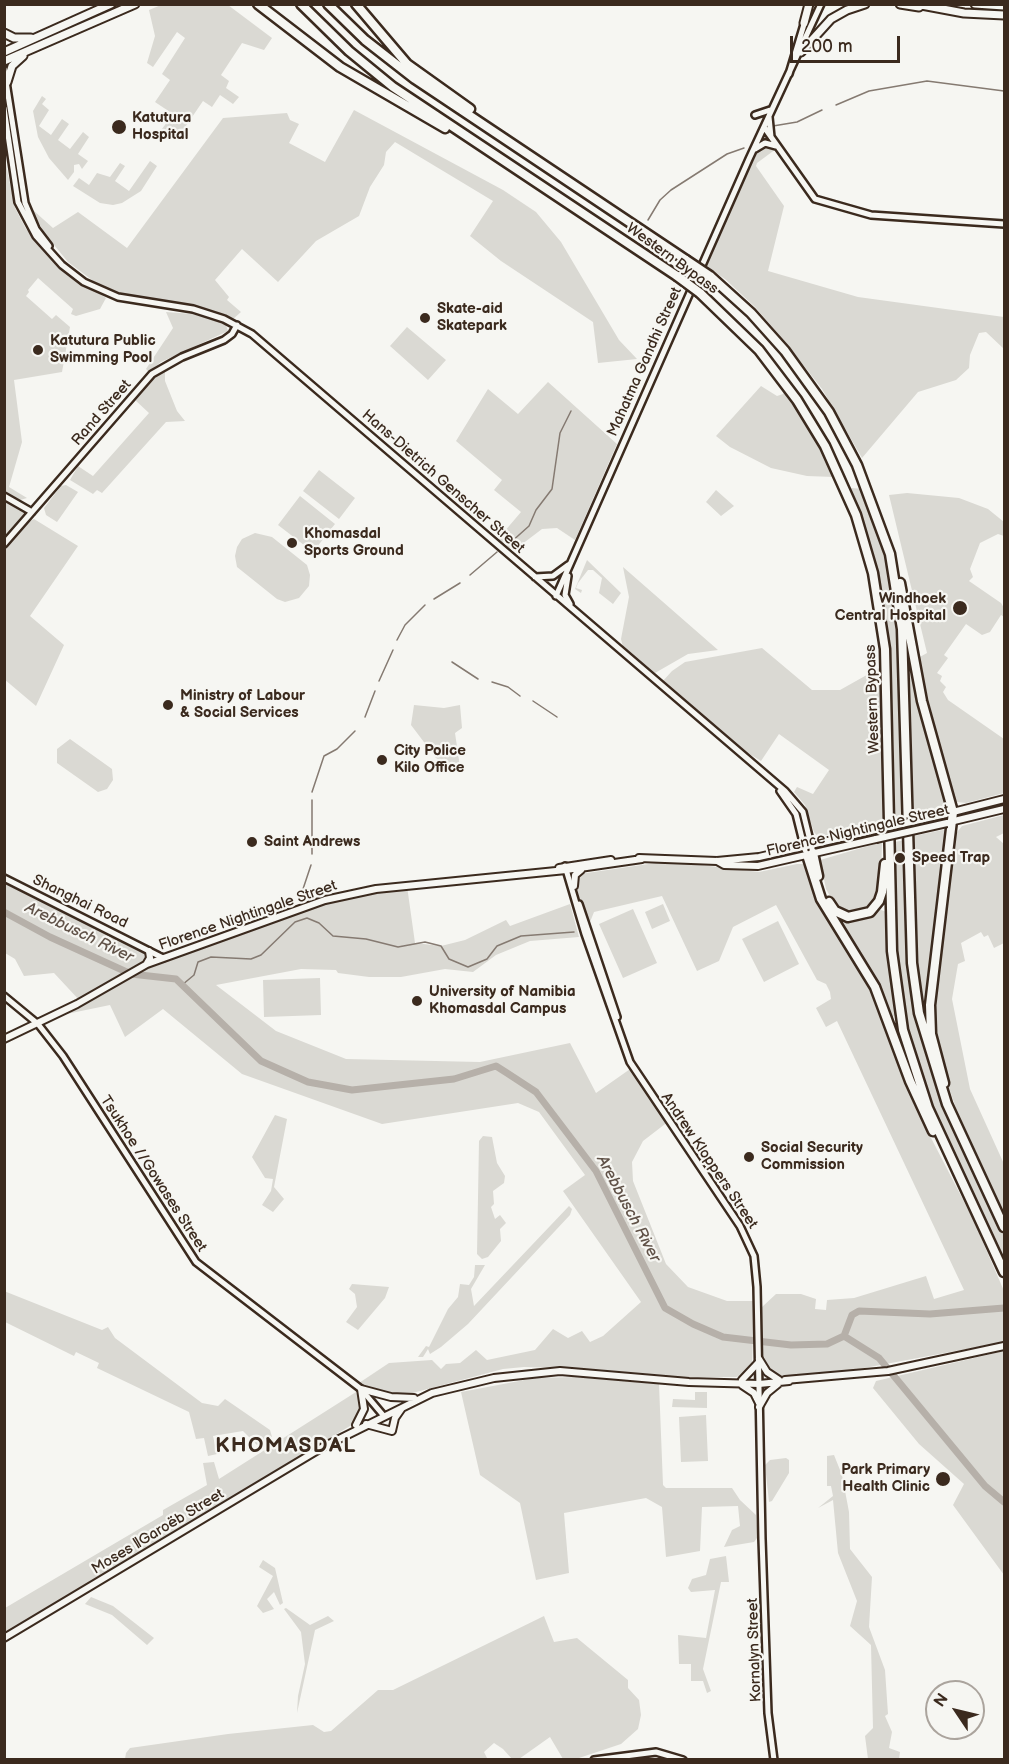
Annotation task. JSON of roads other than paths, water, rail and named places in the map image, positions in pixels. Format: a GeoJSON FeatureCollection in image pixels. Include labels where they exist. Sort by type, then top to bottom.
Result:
{"type":"FeatureCollection","features":[{"type":"Feature","properties":{"kind":"highway"},"geometry":{"type":"LineString","coordinates":[[258,4],[340,67],[492,155]]}},
{"type":"Feature","properties":{"kind":"highway","name":"Western Bypass"},"geometry":{"type":"LineString","coordinates":[[301,4],[371,70],[492,155],[700,293],[759,350],[798,400],[825,446],[856,515],[873,573],[885,649],[892,951],[903,1030],[928,1108],[1005,1272]]}},
{"type":"Feature","properties":{"kind":"highway","name":"Western Bypass"},"geometry":{"type":"LineString","coordinates":[[328,4],[365,40],[415,79],[710,276],[751,313],[785,351],[829,412],[857,465],[890,554],[902,628],[912,963],[919,1013],[934,1070],[1005,1227]]}},
{"type":"Feature","properties":{"kind":"highway"},"geometry":{"type":"LineString","coordinates":[[356,4],[407,64],[499,129],[508,139]]}},
{"type":"Feature","properties":{"kind":"highway"},"geometry":{"type":"LineString","coordinates":[[890,554],[905,603],[922,701],[950,818],[930,1005],[931,1034],[944,1084],[968,1148]]}},
{"type":"Feature","properties":{"kind":"highway"},"geometry":{"type":"LineString","coordinates":[[809,850],[822,889],[835,911],[854,917],[865,915],[875,909],[882,892],[889,831]]}},
{"type":"Feature","properties":{"kind":"highway"},"geometry":{"type":"LineString","coordinates":[[809,850],[819,894],[875,987],[917,1099],[969,1197]]}},
{"type":"Feature","properties":{"kind":"main road"},"geometry":{"type":"LineString","coordinates":[[4,52],[111,4]]}},
{"type":"Feature","properties":{"kind":"main road"},"geometry":{"type":"LineString","coordinates":[[4,61],[135,4]]}},
{"type":"Feature","properties":{"kind":"main road"},"geometry":{"type":"LineString","coordinates":[[804,23],[811,4]]}},
{"type":"Feature","properties":{"kind":"main road"},"geometry":{"type":"LineString","coordinates":[[801,52],[831,19],[865,4]]}},
{"type":"Feature","properties":{"kind":"main road"},"geometry":{"type":"LineString","coordinates":[[900,4],[1005,15]]}},
{"type":"Feature","properties":{"kind":"main road"},"geometry":{"type":"LineString","coordinates":[[916,4],[928,8]]}},
{"type":"Feature","properties":{"kind":"main road"},"geometry":{"type":"LineString","coordinates":[[975,4],[1005,6]]}},
{"type":"Feature","properties":{"kind":"main road"},"geometry":{"type":"LineString","coordinates":[[4,33],[14,38],[36,38]]}},
{"type":"Feature","properties":{"kind":"main road"},"geometry":{"type":"LineString","coordinates":[[7,82],[12,66],[29,51]]}},
{"type":"Feature","properties":{"kind":"main road","name":"Florence Nightingale Street"},"geometry":{"type":"LineString","coordinates":[[809,850],[876,839],[950,818],[1005,799]]}},
{"type":"Feature","properties":{"kind":"main road","name":"Florence Nightingale Street"},"geometry":{"type":"LineString","coordinates":[[4,1039],[77,1004],[126,974],[161,958],[343,896],[434,882],[642,859],[717,861],[724,865],[758,866],[875,830],[1005,808]]}},
{"type":"Feature","properties":{"kind":"main road","name":"Florence Nightingale Street"},"geometry":{"type":"LineString","coordinates":[[563,869],[642,859]]}},
{"type":"Feature","properties":{"kind":"main road"},"geometry":{"type":"LineString","coordinates":[[574,886],[577,873],[591,867]]}},
{"type":"Feature","properties":{"kind":"main road"},"geometry":{"type":"LineString","coordinates":[[563,869],[568,878]]}},
{"type":"Feature","properties":{"kind":"main road"},"geometry":{"type":"LineString","coordinates":[[147,949],[150,958],[147,964]]}},
{"type":"Feature","properties":{"kind":"main road","name":"Moses ǁGaroëb Street"},"geometry":{"type":"LineString","coordinates":[[4,1638],[323,1447],[414,1398],[494,1378],[560,1371],[680,1380],[779,1382],[888,1371],[1005,1346]]}},
{"type":"Feature","properties":{"kind":"main road"},"geometry":{"type":"LineString","coordinates":[[759,1361],[779,1382],[767,1393],[759,1405],[751,1390],[741,1382],[759,1361]]}},
{"type":"Feature","properties":{"kind":"main road"},"geometry":{"type":"LineString","coordinates":[[356,1425],[364,1409],[361,1389],[392,1397],[414,1398]]}},
{"type":"Feature","properties":{"kind":"main road","name":"Moses ǁGaroëb Street"},"geometry":{"type":"LineString","coordinates":[[323,1447],[356,1425],[424,1396]]}},
{"type":"Feature","properties":{"kind":"main road"},"geometry":{"type":"LineString","coordinates":[[365,1424],[392,1431],[396,1415],[404,1406]]}},
{"type":"Feature","properties":{"kind":"street","name":"Mahatma Gandhi Street"},"geometry":{"type":"LineString","coordinates":[[556,596],[752,152],[801,52],[821,4]]}},
{"type":"Feature","properties":{"kind":"street","name":"Mahatma Gandhi Street"},"geometry":{"type":"LineString","coordinates":[[789,74],[804,23]]}},
{"type":"Feature","properties":{"kind":"street","name":"Hans-Dietrich Genscher Street"},"geometry":{"type":"LineString","coordinates":[[4,69],[27,209],[36,229],[62,265]]}},
{"type":"Feature","properties":{"kind":"street","name":"Hans-Dietrich Genscher Street"},"geometry":{"type":"LineString","coordinates":[[4,108],[18,202],[36,236],[62,265],[84,282],[118,297],[193,309],[237,325],[257,338],[773,782],[794,810],[809,850]]}},
{"type":"Feature","properties":{"kind":"street"},"geometry":{"type":"LineString","coordinates":[[755,115],[771,112],[772,138]]}},
{"type":"Feature","properties":{"kind":"street"},"geometry":{"type":"LineString","coordinates":[[764,127],[814,199],[871,214],[1005,224]]}},
{"type":"Feature","properties":{"kind":"street"},"geometry":{"type":"LineString","coordinates":[[752,152],[765,143],[777,147]]}},
{"type":"Feature","properties":{"kind":"street","name":"Rand Street"},"geometry":{"type":"LineString","coordinates":[[4,544],[152,374],[182,357],[228,338],[237,325]]}},
{"type":"Feature","properties":{"kind":"street"},"geometry":{"type":"LineString","coordinates":[[4,496],[32,512]]}},
{"type":"Feature","properties":{"kind":"street"},"geometry":{"type":"LineString","coordinates":[[535,577],[558,575],[573,557]]}},
{"type":"Feature","properties":{"kind":"street"},"geometry":{"type":"LineString","coordinates":[[573,557],[565,590],[567,600],[575,611]]}},
{"type":"Feature","properties":{"kind":"street","name":"Andrew Kloppers Street"},"geometry":{"type":"LineString","coordinates":[[563,869],[574,886],[613,1001],[618,1025]]}},
{"type":"Feature","properties":{"kind":"street","name":"Shanghai Road"},"geometry":{"type":"LineString","coordinates":[[4,878],[161,958]]}},
{"type":"Feature","properties":{"kind":"street","name":"Andrew Kloppers Street"},"geometry":{"type":"LineString","coordinates":[[568,878],[634,1070],[748,1240],[757,1273],[759,1361]]}},
{"type":"Feature","properties":{"kind":"street","name":"Tsukhoe //Gowases Street"},"geometry":{"type":"LineString","coordinates":[[4,996],[38,1024],[100,1112],[196,1262],[361,1389],[382,1414]]}},
{"type":"Feature","properties":{"kind":"street"},"geometry":{"type":"LineString","coordinates":[[759,1361],[759,1383]]}},
{"type":"Feature","properties":{"kind":"street","name":"Kornalyn Street"},"geometry":{"type":"LineString","coordinates":[[759,1383],[768,1713],[774,1760]]}},
{"type":"Feature","properties":{"kind":"street"},"geometry":{"type":"LineString","coordinates":[[594,1760],[656,1752],[683,1760]]}},
{"type":"Feature","properties":{"kind":"waterway"},"geometry":{"type":"LineString","coordinates":[[836,105],[869,91],[927,81],[1004,91]]}},
{"type":"Feature","properties":{"kind":"waterway"},"geometry":{"type":"LineString","coordinates":[[773,126],[797,122],[822,110]]}},
{"type":"Feature","properties":{"kind":"waterway"},"geometry":{"type":"LineString","coordinates":[[648,220],[660,200],[671,190],[727,154],[744,148]]}},
{"type":"Feature","properties":{"kind":"waterway"},"geometry":{"type":"LineString","coordinates":[[510,543],[529,526],[536,510],[552,489],[560,433],[571,411]]}},
{"type":"Feature","properties":{"kind":"waterway"},"geometry":{"type":"LineString","coordinates":[[470,575],[497,552]]}},
{"type":"Feature","properties":{"kind":"waterway"},"geometry":{"type":"LineString","coordinates":[[434,599],[460,583]]}},
{"type":"Feature","properties":{"kind":"waterway"},"geometry":{"type":"LineString","coordinates":[[397,640],[405,625],[425,605]]}},
{"type":"Feature","properties":{"kind":"waterway"},"geometry":{"type":"LineString","coordinates":[[379,681],[393,650]]}},
{"type":"Feature","properties":{"kind":"waterway"},"geometry":{"type":"LineString","coordinates":[[452,662],[478,679]]}},
{"type":"Feature","properties":{"kind":"waterway"},"geometry":{"type":"LineString","coordinates":[[492,682],[508,687],[520,696]]}},
{"type":"Feature","properties":{"kind":"waterway"},"geometry":{"type":"LineString","coordinates":[[365,717],[375,691]]}},
{"type":"Feature","properties":{"kind":"waterway"},"geometry":{"type":"LineString","coordinates":[[533,701],[557,717]]}},
{"type":"Feature","properties":{"kind":"waterway"},"geometry":{"type":"LineString","coordinates":[[312,792],[324,756],[337,749],[355,731]]}},
{"type":"Feature","properties":{"kind":"waterway"},"geometry":{"type":"LineString","coordinates":[[312,800],[312,854]]}},
{"type":"Feature","properties":{"kind":"waterway"},"geometry":{"type":"LineString","coordinates":[[299,901],[311,865]]}},
{"type":"Feature","properties":{"kind":"waterway","name":"Arebbusch River"},"geometry":{"type":"LineString","coordinates":[[4,912],[50,937],[131,974],[176,979],[261,1061],[308,1082],[352,1090],[454,1079],[496,1066],[536,1092],[596,1171],[665,1308],[723,1337],[791,1345],[827,1344],[844,1336],[879,1358],[985,1486],[1004,1502]]}},
{"type":"Feature","properties":{"kind":"waterway"},"geometry":{"type":"LineString","coordinates":[[182,985],[194,975],[198,962],[211,957],[251,959],[261,955],[295,922],[307,918],[319,923],[333,936],[366,939],[398,947],[425,942],[441,946],[449,959],[468,967],[487,959],[497,946],[521,936],[574,932]]}},
{"type":"Feature","properties":{"kind":"waterway"},"geometry":{"type":"LineString","coordinates":[[844,1336],[852,1315],[859,1311],[930,1314],[1004,1308]]}},
{"type":"Feature","properties":{"kind":"place","name":"Katutura Hospital"},"geometry":{"type":"Point","coordinates":[119,127]}},
{"type":"Feature","properties":{"kind":"place","name":"Skate-aid Skatepark"},"geometry":{"type":"Point","coordinates":[425,318]}},
{"type":"Feature","properties":{"kind":"place","name":"Katutura Public Swimming Pool"},"geometry":{"type":"Point","coordinates":[38,350]}},
{"type":"Feature","properties":{"kind":"place","name":"Khomasdal Sports Ground"},"geometry":{"type":"Point","coordinates":[292,543]}},
{"type":"Feature","properties":{"kind":"place","name":"Windhoek Central Hospital"},"geometry":{"type":"Point","coordinates":[960,608]}},
{"type":"Feature","properties":{"kind":"place","name":"Ministry of Labour & Social Services"},"geometry":{"type":"Point","coordinates":[168,705]}},
{"type":"Feature","properties":{"kind":"place","name":"City Police Kilo Office"},"geometry":{"type":"Point","coordinates":[382,760]}},
{"type":"Feature","properties":{"kind":"place","name":"Saint Andrews"},"geometry":{"type":"Point","coordinates":[252,842]}},
{"type":"Feature","properties":{"kind":"place","name":"Speed Trap"},"geometry":{"type":"Point","coordinates":[900,858]}},
{"type":"Feature","properties":{"kind":"place","name":"University of Namibia Khomasdal Campus"},"geometry":{"type":"Point","coordinates":[417,1001]}},
{"type":"Feature","properties":{"kind":"place","name":"Social Security Commission"},"geometry":{"type":"Point","coordinates":[749,1157]}},
{"type":"Feature","properties":{"kind":"place","name":"Park Primary Health Clinic"},"geometry":{"type":"Point","coordinates":[943,1479]}},
{"type":"Feature","properties":{"kind":"district","name":"KHOMASDAL"},"geometry":{"type":"Point","coordinates":[286,1447]}}]}
